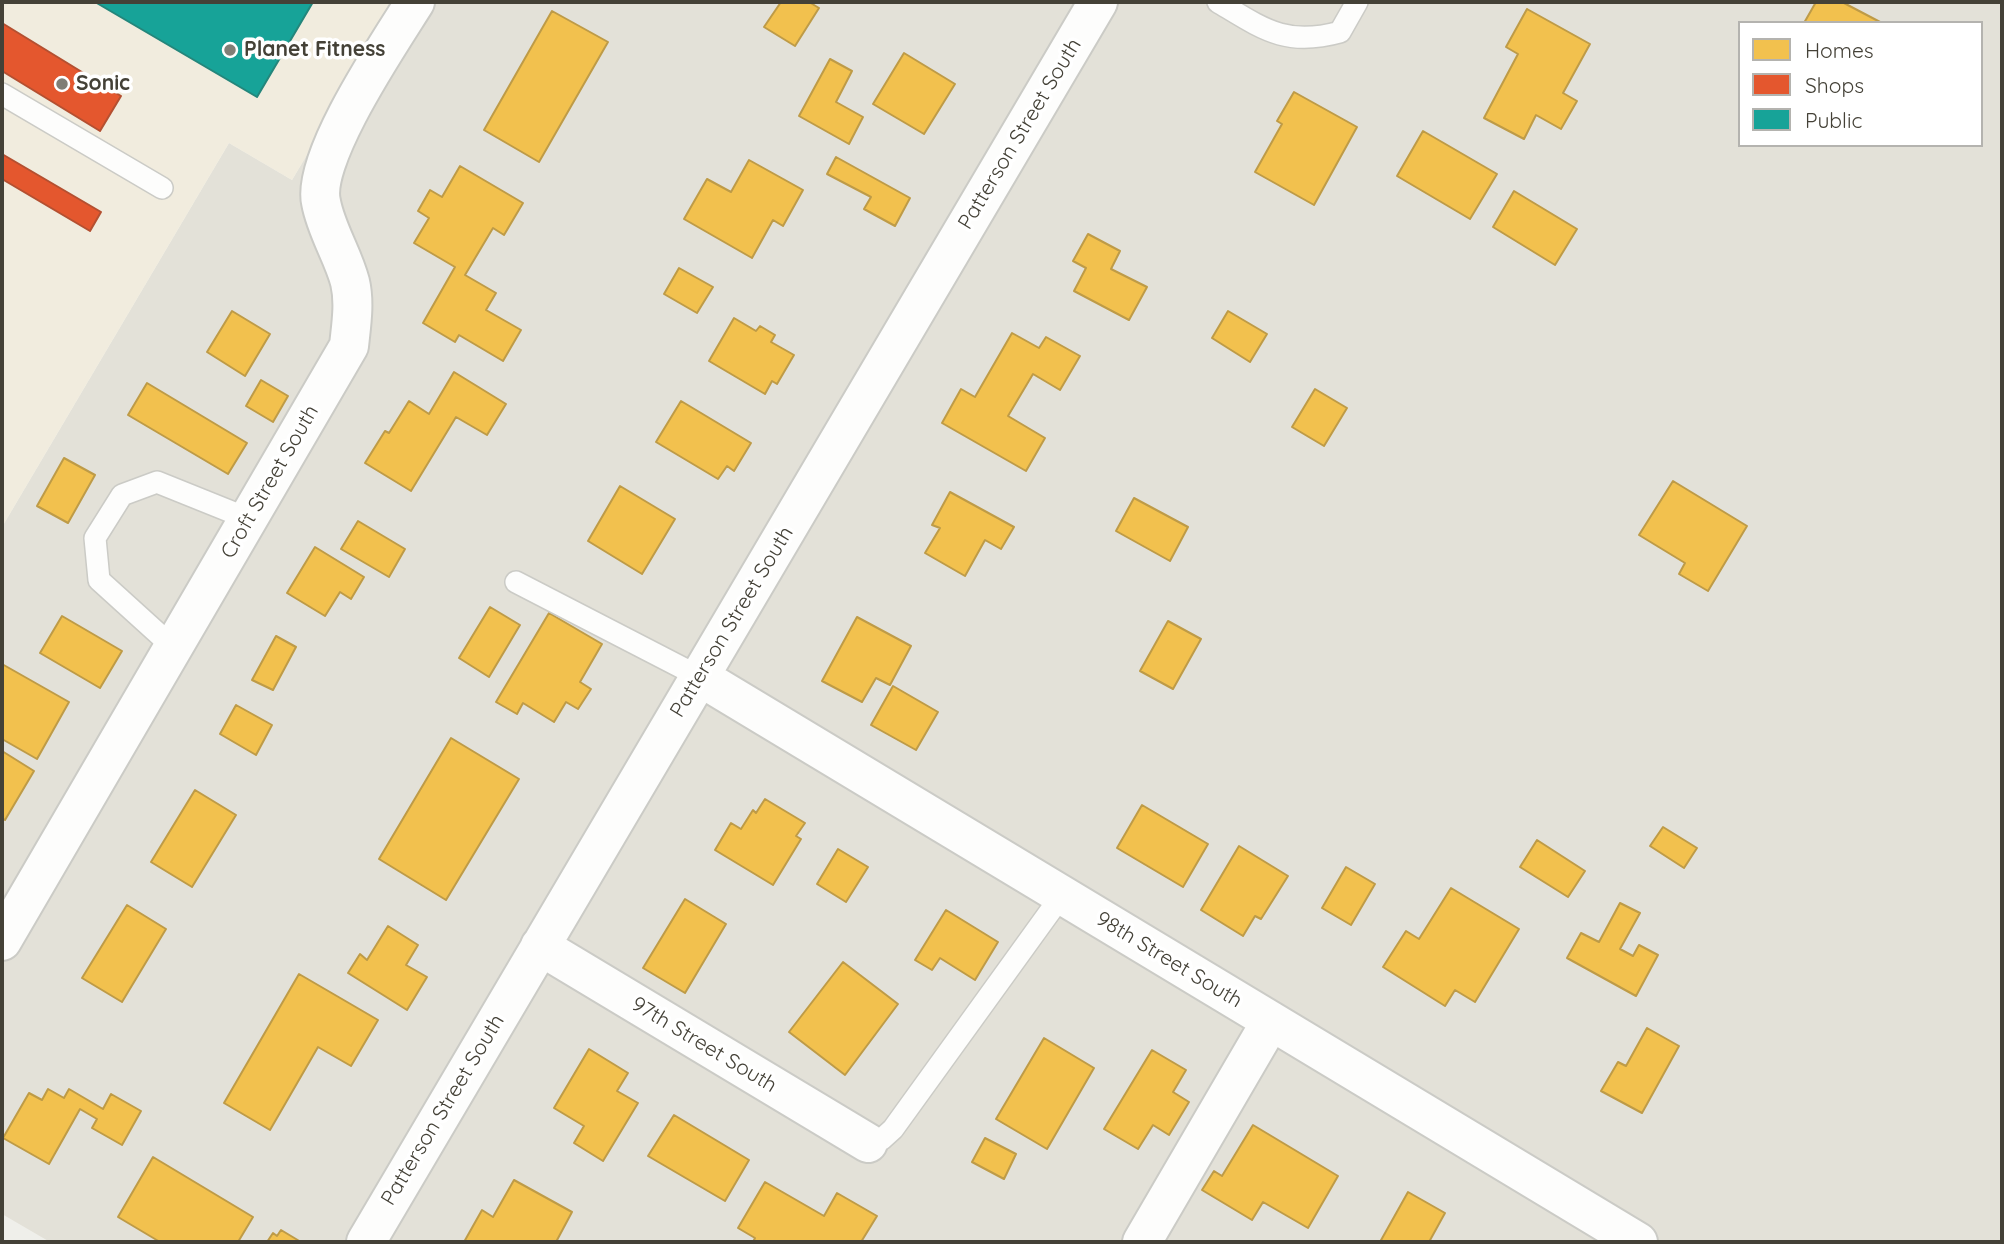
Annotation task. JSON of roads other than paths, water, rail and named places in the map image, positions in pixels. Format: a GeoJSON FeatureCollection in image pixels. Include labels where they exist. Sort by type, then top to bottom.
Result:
{"type":"FeatureCollection","features":[{"type":"Feature","properties":{"kind":"street","name":"Croft Street South"},"geometry":{"type":"LineString","coordinates":[[2,941],[349,346],[352,310],[350,284],[320,201],[320,184],[328,157],[364,83],[415,2]]}},
{"type":"Feature","properties":{"kind":"street","name":"Patterson Street South"},"geometry":{"type":"LineString","coordinates":[[366,1242],[1098,2]]}},
{"type":"Feature","properties":{"kind":"street","name":"98th Street South"},"geometry":{"type":"LineString","coordinates":[[700,677],[1638,1242]]}},
{"type":"Feature","properties":{"kind":"street","name":"97th Street South"},"geometry":{"type":"LineString","coordinates":[[540,946],[868,1143]]}},
{"type":"Feature","properties":{"kind":"street"},"geometry":{"type":"LineString","coordinates":[[1142,1242],[1271,1021]]}},
{"type":"Feature","properties":{"kind":"lane"},"geometry":{"type":"LineString","coordinates":[[1218,2],[1269,32],[1311,40],[1340,32],[1357,2]]}},
{"type":"Feature","properties":{"kind":"lane"},"geometry":{"type":"LineString","coordinates":[[2,94],[162,188]]}},
{"type":"Feature","properties":{"kind":"lane"},"geometry":{"type":"LineString","coordinates":[[174,648],[99,580],[95,538],[122,495],[157,482],[249,519]]}},
{"type":"Feature","properties":{"kind":"lane"},"geometry":{"type":"LineString","coordinates":[[516,582],[700,677]]}},
{"type":"Feature","properties":{"kind":"lane"},"geometry":{"type":"LineString","coordinates":[[868,1143],[882,1139],[893,1129],[1062,895]]}},
{"type":"Feature","properties":{"kind":"place","name":"Planet Fitness"},"geometry":{"type":"Point","coordinates":[230,50]}},
{"type":"Feature","properties":{"kind":"place","name":"Sonic"},"geometry":{"type":"Point","coordinates":[62,84]}}]}
